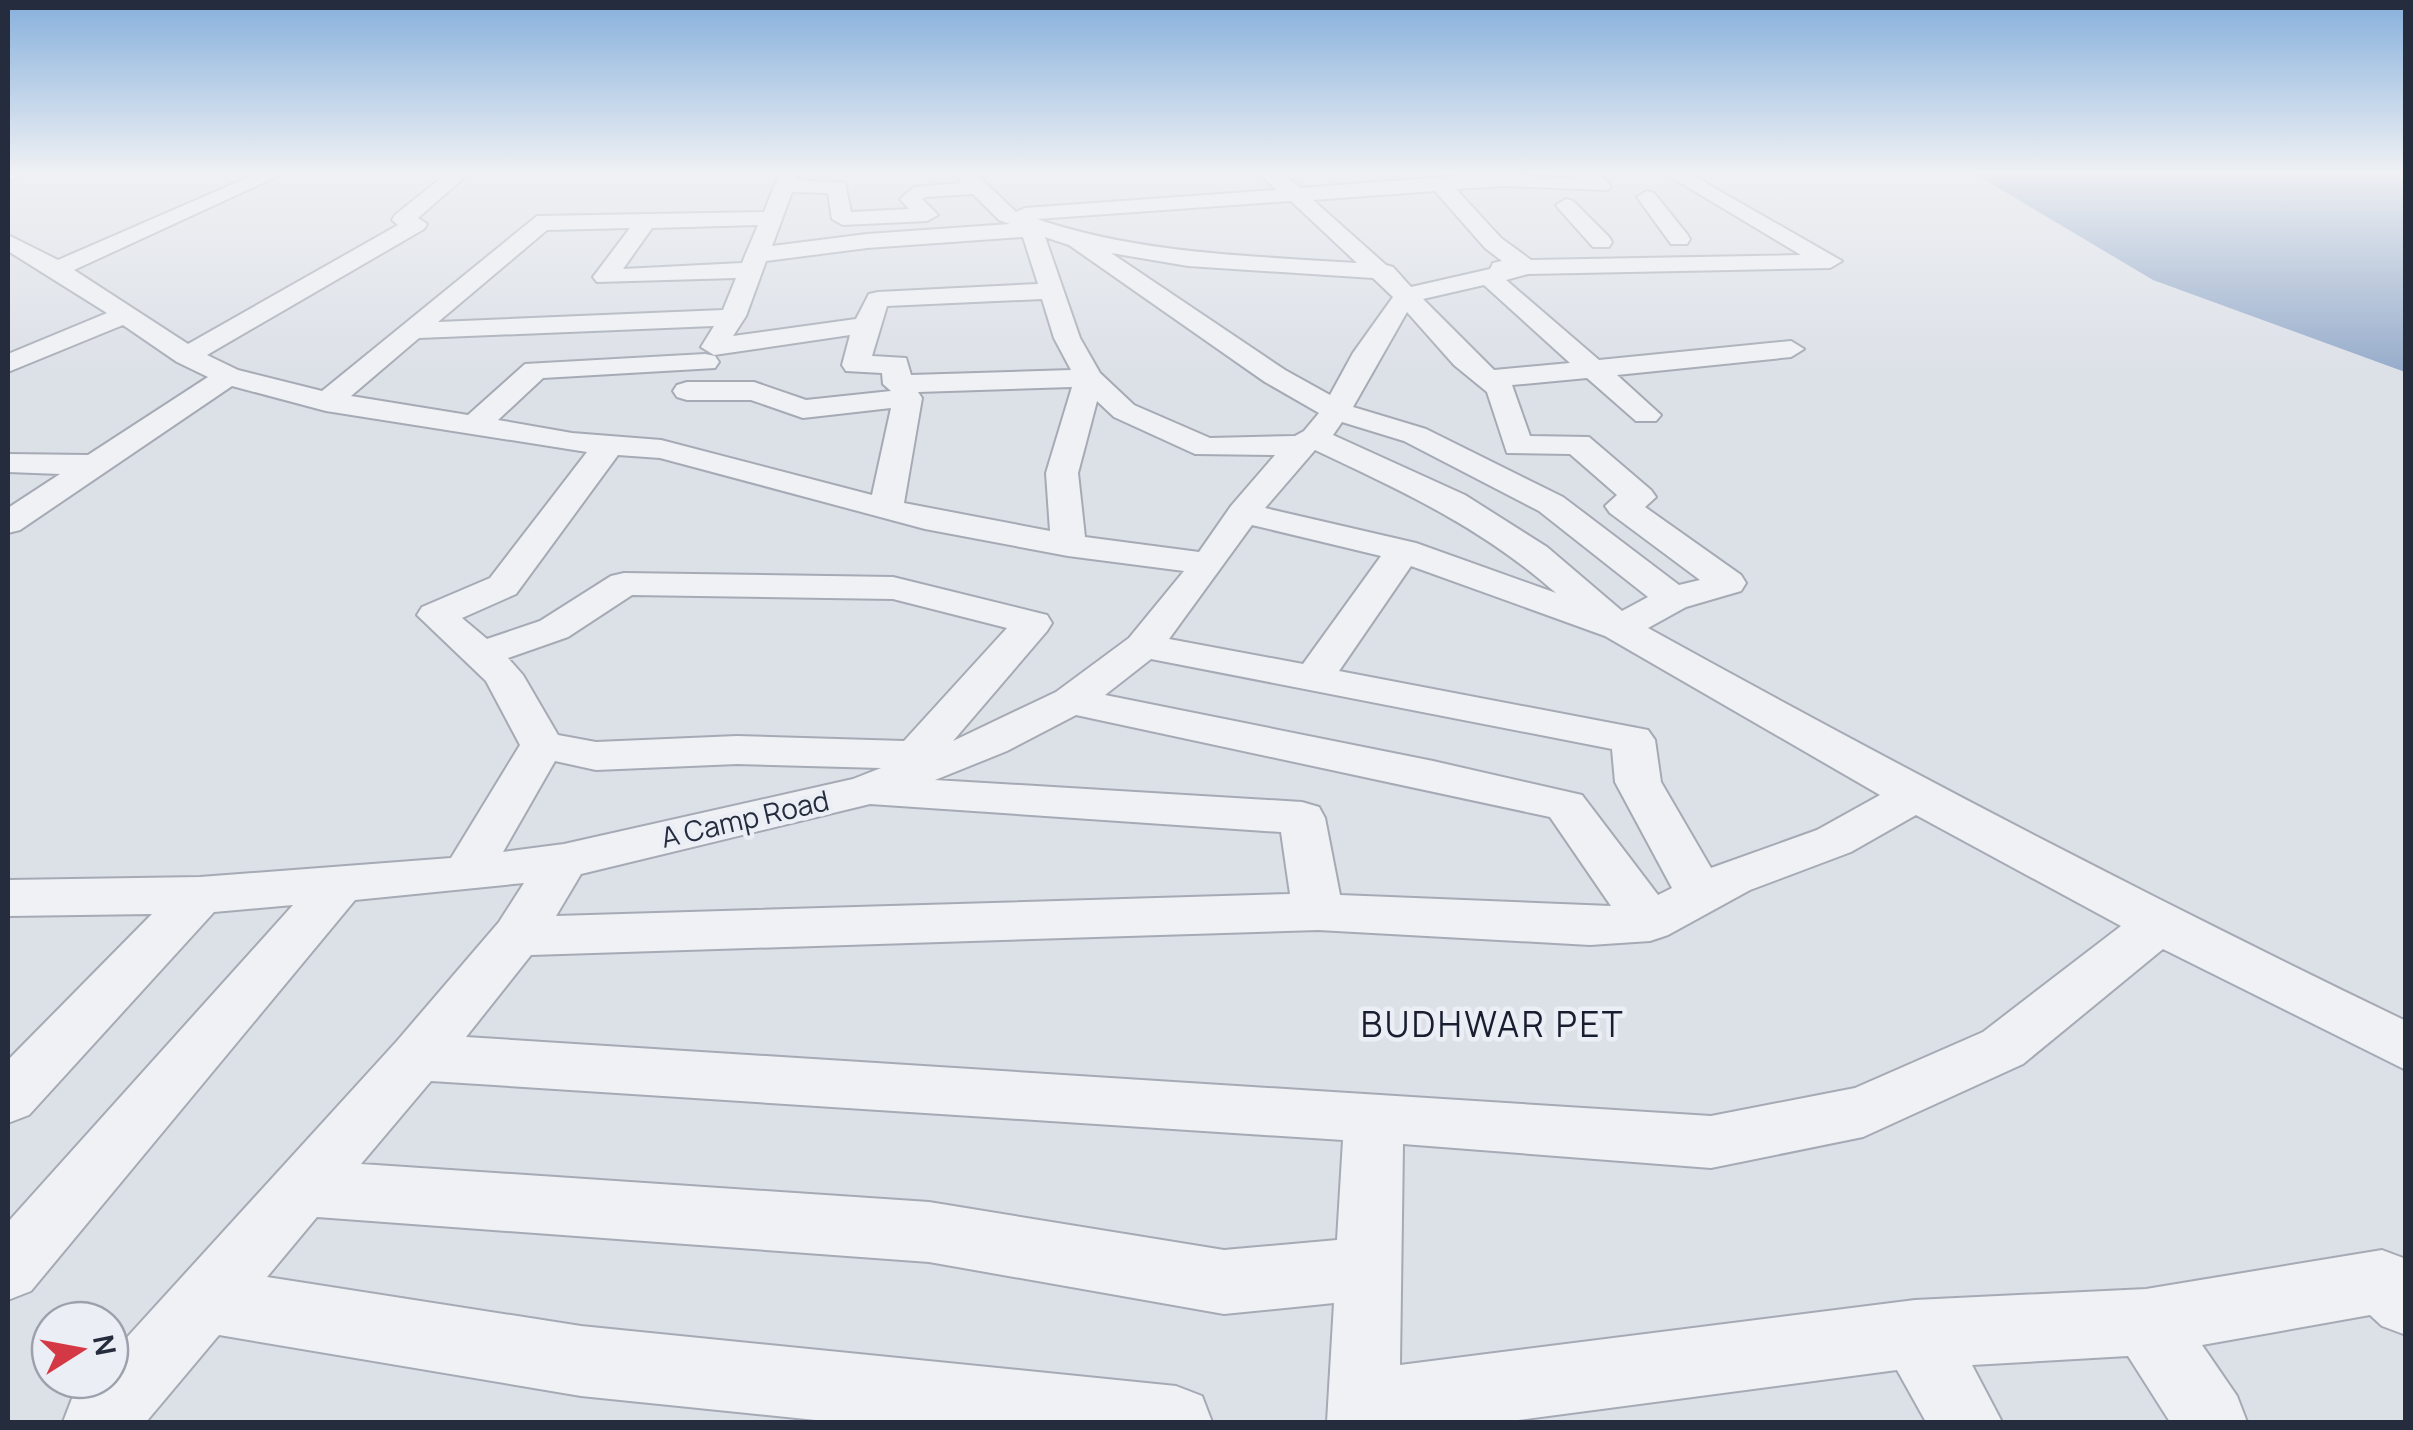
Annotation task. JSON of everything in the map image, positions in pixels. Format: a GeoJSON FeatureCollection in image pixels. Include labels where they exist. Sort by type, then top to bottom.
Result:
{"type":"FeatureCollection","features":[{"type":"Feature","properties":{"kind":"street"},"geometry":{"type":"LineString","coordinates":[[58,269],[122,241]]}},
{"type":"Feature","properties":{"kind":"street"},"geometry":{"type":"LineString","coordinates":[[188,356],[387,241]]}},
{"type":"Feature","properties":{"kind":"street"},"geometry":{"type":"LineString","coordinates":[[326,402],[520,241]]}},
{"type":"Feature","properties":{"kind":"street"},"geometry":{"type":"LineString","coordinates":[[632,241],[606,277],[755,263],[871,241]]}},
{"type":"Feature","properties":{"kind":"street"},"geometry":{"type":"LineString","coordinates":[[662,449],[687,391],[733,316],[764,241]]}},
{"type":"Feature","properties":{"kind":"street"},"geometry":{"type":"LineString","coordinates":[[866,272],[867,241]]}},
{"type":"Feature","properties":{"kind":"street"},"geometry":{"type":"LineString","coordinates":[[1039,241],[1041,264],[1068,338],[1090,378],[1124,411],[1206,448],[1317,431],[1415,435],[1552,504],[1673,599]]}},
{"type":"Feature","properties":{"kind":"street"},"geometry":{"type":"LineString","coordinates":[[1079,241],[1275,376],[1317,431],[1453,502],[1534,556],[1619,628]]}},
{"type":"Feature","properties":{"kind":"street"},"geometry":{"type":"LineString","coordinates":[[1082,241],[1188,258],[1376,272],[1526,255],[1830,261],[1794,241]]}},
{"type":"Feature","properties":{"kind":"street"},"geometry":{"type":"LineString","coordinates":[[1344,241],[1500,388],[1518,446],[1578,444],[1639,497],[1622,506],[1728,584],[1673,599],[1619,628]]}},
{"type":"Feature","properties":{"kind":"street"},"geometry":{"type":"LineString","coordinates":[[1491,241],[1526,255]]}},
{"type":"Feature","properties":{"kind":"street"},"geometry":{"type":"LineString","coordinates":[[8,242],[58,269],[188,356],[228,376],[326,402],[472,427],[662,449],[886,509],[1068,545],[1209,564]]}},
{"type":"Feature","properties":{"kind":"street"},"geometry":{"type":"LineString","coordinates":[[1406,296],[1488,276],[1526,255]]}},
{"type":"Feature","properties":{"kind":"street"},"geometry":{"type":"LineString","coordinates":[[1013,266],[1041,264]]}},
{"type":"Feature","properties":{"kind":"street"},"geometry":{"type":"LineString","coordinates":[[1488,276],[1646,415]]}},
{"type":"Feature","properties":{"kind":"street"},"geometry":{"type":"LineString","coordinates":[[1054,291],[878,299],[866,325],[856,365],[896,364],[897,384],[1090,378]]}},
{"type":"Feature","properties":{"kind":"street","name":"A Camp Road"},"geometry":{"type":"LineString","coordinates":[[8,898],[200,895],[466,874],[564,861],[865,791],[992,740],[1070,701],[1143,646],[1209,564],[1243,513],[1317,431],[1406,296]]}},
{"type":"Feature","properties":{"kind":"street"},"geometry":{"type":"LineString","coordinates":[[8,364],[125,315]]}},
{"type":"Feature","properties":{"kind":"street"},"geometry":{"type":"LineString","coordinates":[[408,331],[691,321],[733,316]]}},
{"type":"Feature","properties":{"kind":"street"},"geometry":{"type":"LineString","coordinates":[[472,427],[535,370],[709,355],[866,325]]}},
{"type":"Feature","properties":{"kind":"street"},"geometry":{"type":"LineString","coordinates":[[1488,379],[1792,349]]}},
{"type":"Feature","properties":{"kind":"street"},"geometry":{"type":"LineString","coordinates":[[8,524],[228,376]]}},
{"type":"Feature","properties":{"kind":"street"},"geometry":{"type":"LineString","coordinates":[[1068,545],[1062,472],[1090,378]]}},
{"type":"Feature","properties":{"kind":"street"},"geometry":{"type":"LineString","coordinates":[[687,391],[754,391],[803,409],[908,398],[886,509]]}},
{"type":"Feature","properties":{"kind":"street"},"geometry":{"type":"LineString","coordinates":[[610,444],[503,586],[436,615],[502,675],[542,744],[596,756],[737,750],[946,756]]}},
{"type":"Feature","properties":{"kind":"street"},"geometry":{"type":"LineString","coordinates":[[8,463],[94,465]]}},
{"type":"Feature","properties":{"kind":"street"},"geometry":{"type":"LineString","coordinates":[[1243,513],[1403,551],[1619,628],[1915,794],[2159,924],[2406,1047]]}},
{"type":"Feature","properties":{"kind":"street"},"geometry":{"type":"LineString","coordinates":[[1314,678],[1403,551]]}},
{"type":"Feature","properties":{"kind":"street"},"geometry":{"type":"LineString","coordinates":[[480,655],[554,629],[624,584],[893,588],[1033,624],[925,743],[946,756]]}},
{"type":"Feature","properties":{"kind":"street"},"geometry":{"type":"LineString","coordinates":[[1143,646],[1633,740],[1638,782],[1701,895]]}},
{"type":"Feature","properties":{"kind":"street"},"geometry":{"type":"LineString","coordinates":[[1070,701],[1433,774],[1566,806],[1650,922]]}},
{"type":"Feature","properties":{"kind":"street"},"geometry":{"type":"LineString","coordinates":[[466,874],[542,744]]}},
{"type":"Feature","properties":{"kind":"street"},"geometry":{"type":"LineString","coordinates":[[865,791],[1302,818],[1318,912]]}},
{"type":"Feature","properties":{"kind":"street"},"geometry":{"type":"LineString","coordinates":[[516,936],[1318,912],[1590,926],[1650,922],[1733,878],[1834,841],[1915,794]]}},
{"type":"Feature","properties":{"kind":"street"},"geometry":{"type":"LineString","coordinates":[[99,1422],[417,1057],[516,936],[564,861]]}},
{"type":"Feature","properties":{"kind":"street"},"geometry":{"type":"LineString","coordinates":[[8,1269],[341,884]]}},
{"type":"Feature","properties":{"kind":"street"},"geometry":{"type":"LineString","coordinates":[[8,1098],[200,895]]}},
{"type":"Feature","properties":{"kind":"street"},"geometry":{"type":"LineString","coordinates":[[417,1057],[1711,1142],[1862,1112],[2003,1048],[2159,924]]}},
{"type":"Feature","properties":{"kind":"street"},"geometry":{"type":"LineString","coordinates":[[1374,1117],[1364,1414],[1916,1334],[2146,1322],[2382,1281],[2406,1303]]}},
{"type":"Feature","properties":{"kind":"street"},"geometry":{"type":"LineString","coordinates":[[304,1188],[929,1232],[1224,1282],[1369,1268]]}},
{"type":"Feature","properties":{"kind":"street"},"geometry":{"type":"LineString","coordinates":[[206,1300],[582,1361],[1176,1422]]}},
{"type":"Feature","properties":{"kind":"street"},"geometry":{"type":"LineString","coordinates":[[2146,1322],[2212,1422]]}},
{"type":"Feature","properties":{"kind":"street"},"geometry":{"type":"LineString","coordinates":[[1916,1334],[1966,1422]]}},
{"type":"Feature","properties":{"kind":"water"},"geometry":{"type":"Polygon","coordinates":[[[2087,241],[2405,241],[2405,372],[2153,280],[2087,241]]]}},
{"type":"Feature","properties":{"kind":"district","name":"BUDHWAR PET"},"geometry":{"type":"Point","coordinates":[1493,1025]}}]}
